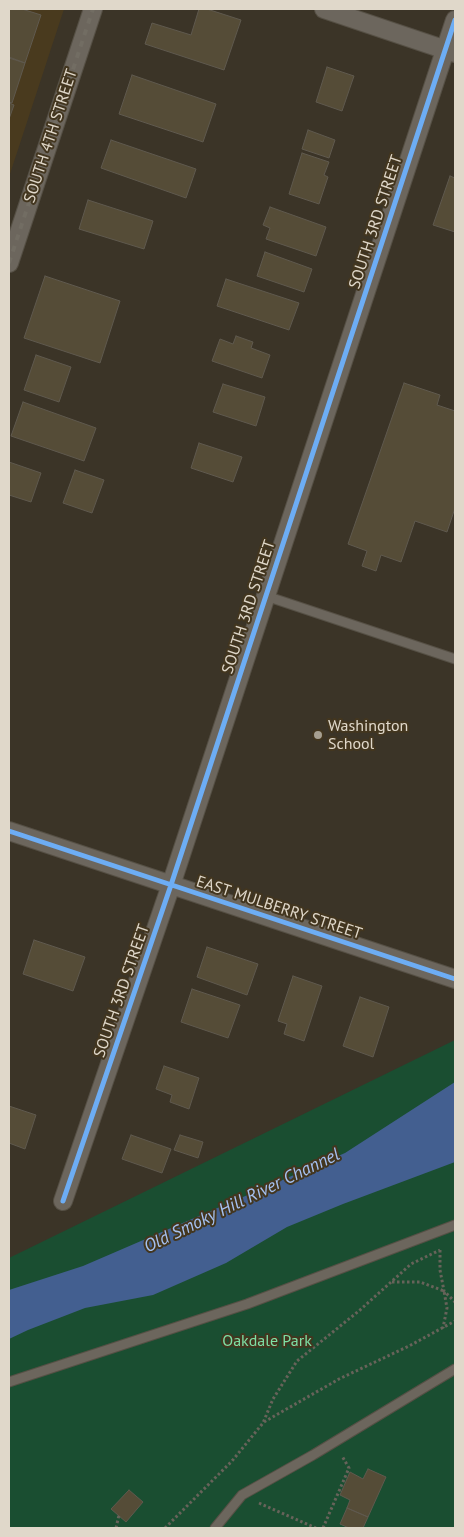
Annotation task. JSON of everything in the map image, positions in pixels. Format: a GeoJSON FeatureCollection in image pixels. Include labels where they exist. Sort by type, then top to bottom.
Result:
{"type":"FeatureCollection","features":[{"type":"Feature","properties":{"kind":"street","name":"SOUTH 4TH STREET"},"geometry":{"type":"LineString","coordinates":[[9,263],[93,9]]}},
{"type":"Feature","properties":{"kind":"street"},"geometry":{"type":"LineString","coordinates":[[324,9],[450,52]]}},
{"type":"Feature","properties":{"kind":"street","name":"SOUTH 3RD STREET"},"geometry":{"type":"LineString","coordinates":[[63,1201],[450,52],[455,20]]}},
{"type":"Feature","properties":{"kind":"street","name":"EAST MULBERRY STREET"},"geometry":{"type":"LineString","coordinates":[[9,831],[455,979]]}},
{"type":"Feature","properties":{"kind":"lane"},"geometry":{"type":"LineString","coordinates":[[266,596],[455,659]]}},
{"type":"Feature","properties":{"kind":"lane"},"geometry":{"type":"LineString","coordinates":[[9,1382],[247,1304],[455,1225]]}},
{"type":"Feature","properties":{"kind":"lane"},"geometry":{"type":"LineString","coordinates":[[215,1528],[242,1495],[455,1369]]}},
{"type":"Feature","properties":{"kind":"path"},"geometry":{"type":"LineString","coordinates":[[165,1528],[232,1461],[263,1423],[273,1399],[297,1361],[360,1310],[411,1264],[448,1246]]}},
{"type":"Feature","properties":{"kind":"path"},"geometry":{"type":"LineString","coordinates":[[440,1250],[440,1270],[447,1308],[443,1328]]}},
{"type":"Feature","properties":{"kind":"path"},"geometry":{"type":"LineString","coordinates":[[391,1282],[420,1282],[444,1291],[455,1302]]}},
{"type":"Feature","properties":{"kind":"path"},"geometry":{"type":"LineString","coordinates":[[263,1423],[339,1380],[455,1321]]}},
{"type":"Feature","properties":{"kind":"path"},"geometry":{"type":"LineString","coordinates":[[323,1528],[349,1468],[334,1442]]}},
{"type":"Feature","properties":{"kind":"path"},"geometry":{"type":"LineString","coordinates":[[242,1495],[316,1528]]}},
{"type":"Feature","properties":{"kind":"path"},"geometry":{"type":"LineString","coordinates":[[116,1528],[119,1515]]}},
{"type":"Feature","properties":{"kind":"shaded area"},"geometry":{"type":"Polygon","coordinates":[[[9,9],[64,9],[9,177],[9,9]]]}},
{"type":"Feature","properties":{"kind":"green space","name":"Oakdale Park"},"geometry":{"type":"Polygon","coordinates":[[[455,1040],[455,1528],[9,1528],[9,1258],[455,1040]]]}},
{"type":"Feature","properties":{"kind":"water","name":"Old Smoky Hill River Channel"},"geometry":{"type":"Polygon","coordinates":[[[455,1082],[455,1162],[287,1227],[226,1263],[153,1295],[85,1308],[9,1339],[9,1290],[83,1266],[345,1153],[455,1082]]]}},
{"type":"Feature","properties":{"kind":"building"},"geometry":{"type":"Polygon","coordinates":[[[9,9],[22,9],[41,15],[25,63],[9,57],[9,9]]]}},
{"type":"Feature","properties":{"kind":"building"},"geometry":{"type":"Polygon","coordinates":[[[199,9],[207,9],[241,20],[224,70],[145,44],[152,23],[191,35],[199,9]]]}},
{"type":"Feature","properties":{"kind":"building"},"geometry":{"type":"Polygon","coordinates":[[[9,58],[25,63],[12,103],[9,102],[9,58]]]}},
{"type":"Feature","properties":{"kind":"building"},"geometry":{"type":"Polygon","coordinates":[[[327,67],[354,76],[342,111],[316,102],[327,67]]]}},
{"type":"Feature","properties":{"kind":"building"},"geometry":{"type":"Polygon","coordinates":[[[132,75],[216,104],[203,142],[119,114],[132,75]]]}},
{"type":"Feature","properties":{"kind":"building"},"geometry":{"type":"Polygon","coordinates":[[[9,103],[14,105],[9,119],[9,103]]]}},
{"type":"Feature","properties":{"kind":"building"},"geometry":{"type":"Polygon","coordinates":[[[308,130],[335,140],[329,158],[302,149],[308,130]]]}},
{"type":"Feature","properties":{"kind":"building"},"geometry":{"type":"Polygon","coordinates":[[[111,140],[196,169],[186,198],[101,168],[111,140]]]}},
{"type":"Feature","properties":{"kind":"building"},"geometry":{"type":"Polygon","coordinates":[[[302,153],[329,162],[324,175],[328,177],[319,204],[289,194],[302,153]]]}},
{"type":"Feature","properties":{"kind":"building"},"geometry":{"type":"Polygon","coordinates":[[[450,176],[455,178],[455,232],[433,225],[450,176]]]}},
{"type":"Feature","properties":{"kind":"building"},"geometry":{"type":"Polygon","coordinates":[[[88,200],[153,221],[144,249],[79,229],[88,200]]]}},
{"type":"Feature","properties":{"kind":"building"},"geometry":{"type":"Polygon","coordinates":[[[270,207],[326,227],[316,256],[266,239],[270,228],[263,225],[270,207]]]}},
{"type":"Feature","properties":{"kind":"building"},"geometry":{"type":"Polygon","coordinates":[[[265,252],[312,269],[304,292],[257,276],[265,252]]]}},
{"type":"Feature","properties":{"kind":"building"},"geometry":{"type":"Polygon","coordinates":[[[45,276],[120,301],[100,363],[24,338],[45,276]]]}},
{"type":"Feature","properties":{"kind":"building"},"geometry":{"type":"Polygon","coordinates":[[[226,279],[299,303],[289,330],[217,306],[226,279]]]}},
{"type":"Feature","properties":{"kind":"building"},"geometry":{"type":"Polygon","coordinates":[[[236,336],[253,342],[251,348],[270,355],[262,378],[212,361],[220,339],[233,344],[236,336]]]}},
{"type":"Feature","properties":{"kind":"building"},"geometry":{"type":"Polygon","coordinates":[[[36,355],[71,367],[59,402],[24,390],[36,355]]]}},
{"type":"Feature","properties":{"kind":"building"},"geometry":{"type":"Polygon","coordinates":[[[404,383],[440,395],[437,405],[455,411],[455,508],[447,532],[415,521],[401,562],[381,555],[376,571],[362,566],[367,551],[348,544],[404,383]]]}},
{"type":"Feature","properties":{"kind":"building"},"geometry":{"type":"Polygon","coordinates":[[[223,384],[265,397],[256,426],[213,412],[223,384]]]}},
{"type":"Feature","properties":{"kind":"building"},"geometry":{"type":"Polygon","coordinates":[[[23,402],[96,428],[84,461],[11,436],[23,402]]]}},
{"type":"Feature","properties":{"kind":"building"},"geometry":{"type":"Polygon","coordinates":[[[199,443],[242,457],[233,482],[191,468],[199,443]]]}},
{"type":"Feature","properties":{"kind":"building"},"geometry":{"type":"Polygon","coordinates":[[[9,462],[41,473],[31,502],[9,495],[9,462]]]}},
{"type":"Feature","properties":{"kind":"building"},"geometry":{"type":"Polygon","coordinates":[[[75,470],[104,480],[92,513],[63,503],[75,470]]]}},
{"type":"Feature","properties":{"kind":"building"},"geometry":{"type":"Polygon","coordinates":[[[34,940],[85,957],[73,991],[23,974],[34,940]]]}},
{"type":"Feature","properties":{"kind":"building"},"geometry":{"type":"Polygon","coordinates":[[[207,947],[258,964],[247,995],[197,977],[207,947]]]}},
{"type":"Feature","properties":{"kind":"building"},"geometry":{"type":"Polygon","coordinates":[[[293,976],[322,986],[304,1041],[284,1034],[287,1024],[278,1021],[293,976]]]}},
{"type":"Feature","properties":{"kind":"building"},"geometry":{"type":"Polygon","coordinates":[[[192,989],[240,1005],[228,1038],[181,1022],[192,989]]]}},
{"type":"Feature","properties":{"kind":"building"},"geometry":{"type":"Polygon","coordinates":[[[360,997],[389,1007],[373,1057],[343,1046],[360,997]]]}},
{"type":"Feature","properties":{"kind":"building"},"geometry":{"type":"Polygon","coordinates":[[[164,1066],[199,1078],[189,1109],[170,1102],[172,1095],[156,1089],[164,1066]]]}},
{"type":"Feature","properties":{"kind":"building"},"geometry":{"type":"Polygon","coordinates":[[[9,1106],[36,1115],[25,1149],[9,1143],[9,1106]]]}},
{"type":"Feature","properties":{"kind":"building"},"geometry":{"type":"Polygon","coordinates":[[[131,1135],[171,1149],[162,1173],[122,1159],[131,1135]]]}},
{"type":"Feature","properties":{"kind":"building"},"geometry":{"type":"Polygon","coordinates":[[[180,1135],[203,1142],[198,1158],[174,1150],[180,1135]]]}},
{"type":"Feature","properties":{"kind":"building"},"geometry":{"type":"Polygon","coordinates":[[[368,1469],[386,1477],[368,1517],[347,1508],[350,1500],[340,1495],[350,1472],[363,1479],[368,1469]]]}},
{"type":"Feature","properties":{"kind":"building"},"geometry":{"type":"Polygon","coordinates":[[[129,1490],[143,1502],[126,1522],[111,1509],[129,1490]]]}},
{"type":"Feature","properties":{"kind":"building"},"geometry":{"type":"Polygon","coordinates":[[[347,1508],[368,1517],[363,1528],[349,1528],[340,1524],[347,1508]]]}},
{"type":"Feature","properties":{"kind":"railway"},"geometry":{"type":"LineString","coordinates":[[9,263],[93,9]]}},
{"type":"Feature","properties":{"kind":"cycle path"},"geometry":{"type":"LineString","coordinates":[[63,1201],[171,885],[455,20]]}},
{"type":"Feature","properties":{"kind":"cycle path"},"geometry":{"type":"LineString","coordinates":[[9,831],[455,979]]}},
{"type":"Feature","properties":{"kind":"place","name":"Washington School"},"geometry":{"type":"Point","coordinates":[318,735]}}]}
